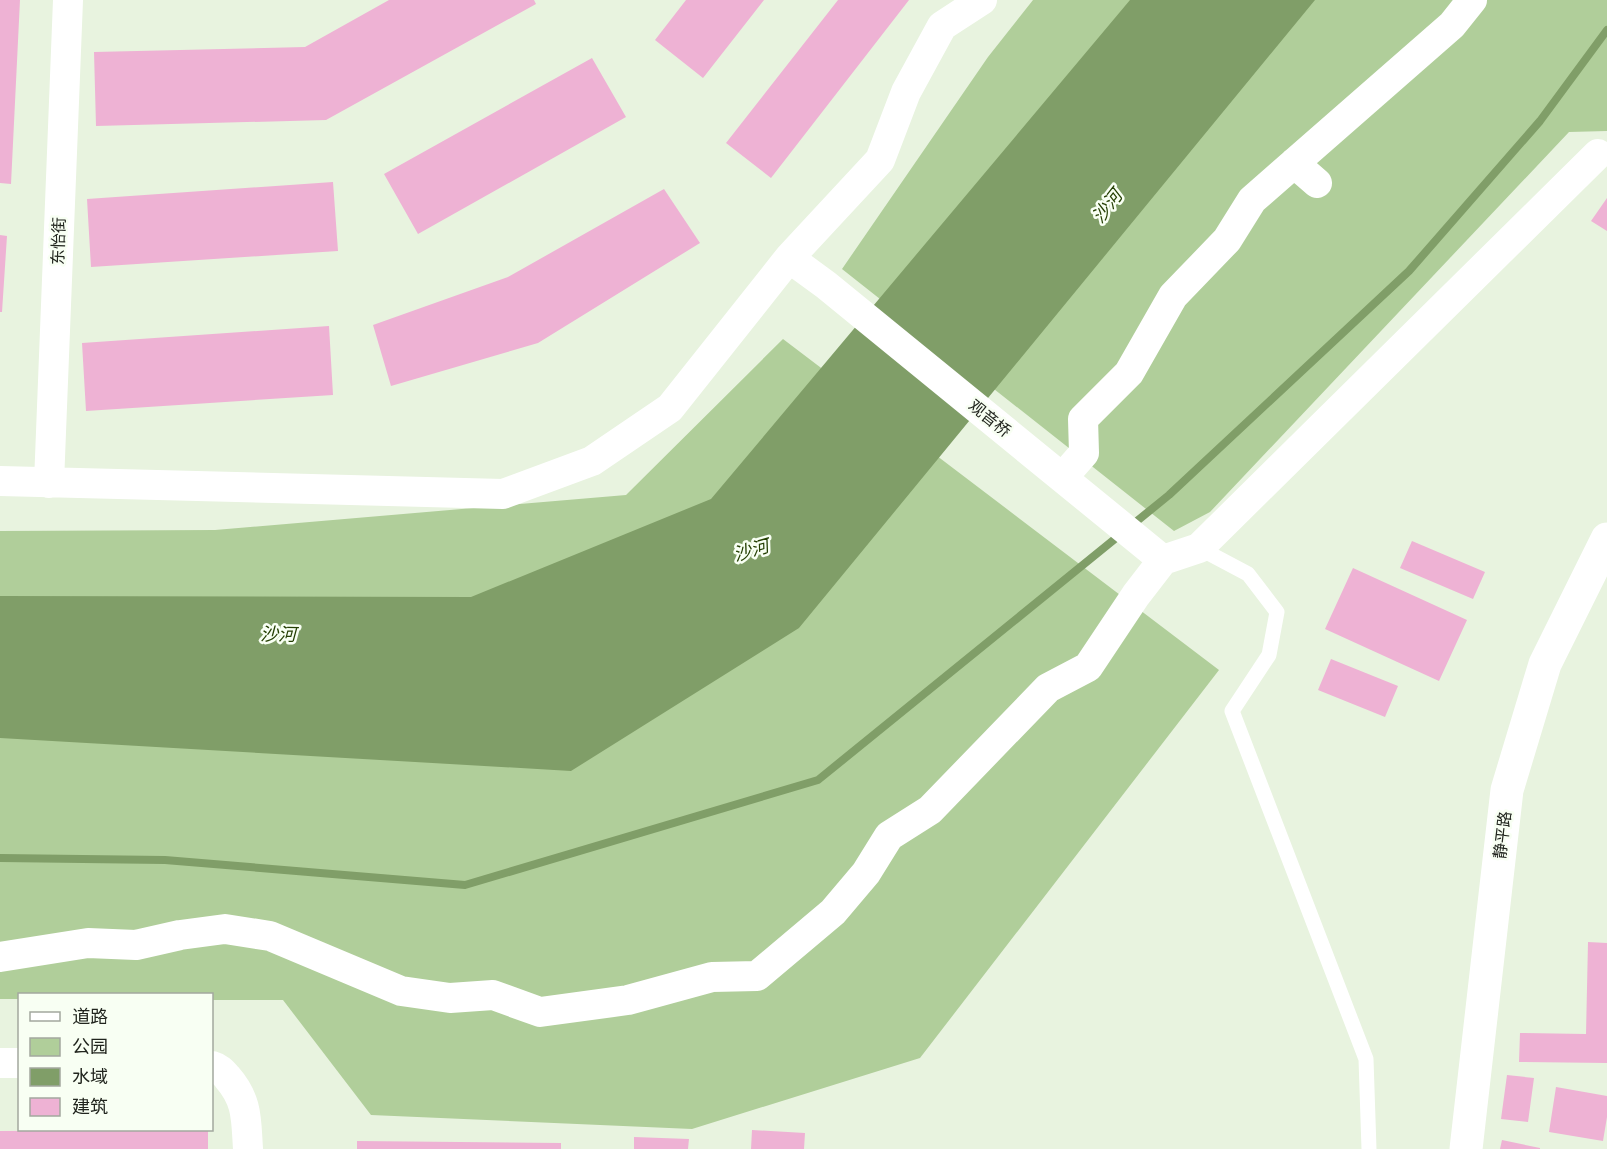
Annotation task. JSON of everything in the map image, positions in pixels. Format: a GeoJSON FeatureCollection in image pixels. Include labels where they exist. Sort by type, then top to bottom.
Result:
{"type":"FeatureCollection","features":[{"type":"Feature","properties":{"kind":"street","name":"东怡街"},"geometry":{"type":"LineString","coordinates":[[49,483],[68,0]]}},
{"type":"Feature","properties":{"kind":"street"},"geometry":{"type":"LineString","coordinates":[[0,481],[503,494],[592,461],[670,408],[789,258],[880,160],[906,92],[942,26],[982,0]]}},
{"type":"Feature","properties":{"kind":"street"},"geometry":{"type":"LineString","coordinates":[[1063,477],[1084,453],[1083,419],[1129,373],[1173,296],[1227,240],[1252,200],[1452,25],[1472,0]]}},
{"type":"Feature","properties":{"kind":"street"},"geometry":{"type":"LineString","coordinates":[[0,957],[88,943],[136,945],[180,935],[225,929],[270,936],[401,991],[450,998],[493,995],[540,1012],[627,1000],[712,977],[757,976],[833,912],[866,873],[889,836],[930,810],[1048,688],[1088,667],[1158,556],[1199,548],[1598,154]]}},
{"type":"Feature","properties":{"kind":"street"},"geometry":{"type":"LineString","coordinates":[[1294,163],[1317,183]]}},
{"type":"Feature","properties":{"kind":"street","name":"观音桥"},"geometry":{"type":"LineString","coordinates":[[789,258],[826,285],[1158,556]]}},
{"type":"Feature","properties":{"kind":"street","name":"静平路"},"geometry":{"type":"LineString","coordinates":[[1466,1149],[1507,790],[1545,664],[1607,539]]}},
{"type":"Feature","properties":{"kind":"street"},"geometry":{"type":"LineString","coordinates":[[0,1063],[18,1063]]}},
{"type":"Feature","properties":{"kind":"street"},"geometry":{"type":"LineString","coordinates":[[213,1066],[218,1068],[237,1089],[246,1112],[248,1149]]}},
{"type":"Feature","properties":{"kind":"lane"},"geometry":{"type":"LineString","coordinates":[[1199,548],[1248,574],[1277,612],[1269,655],[1232,711],[1366,1059],[1369,1149]]}},
{"type":"Feature","properties":{"kind":"green space"},"geometry":{"type":"Polygon","coordinates":[[[1033,0],[1607,0],[1607,131],[1569,132],[1210,512],[1174,531],[842,269],[988,57],[1033,0]]]}},
{"type":"Feature","properties":{"kind":"green space"},"geometry":{"type":"Polygon","coordinates":[[[783,339],[1219,670],[920,1058],[692,1129],[371,1115],[283,1000],[213,1000],[213,993],[18,993],[18,999],[0,999],[0,531],[215,530],[626,495],[783,339]]]}},
{"type":"Feature","properties":{"kind":"water","name":"沙河"},"geometry":{"type":"Polygon","coordinates":[[[1130,0],[1315,0],[799,628],[571,771],[0,738],[0,596],[471,597],[711,499],[1130,0]]]}},
{"type":"Feature","properties":{"kind":"building"},"geometry":{"type":"Polygon","coordinates":[[[0,0],[20,0],[11,184],[0,183],[0,0]]]}},
{"type":"Feature","properties":{"kind":"building"},"geometry":{"type":"Polygon","coordinates":[[[389,0],[534,0],[536,4],[326,120],[96,126],[94,52],[305,47],[389,0]]]}},
{"type":"Feature","properties":{"kind":"building"},"geometry":{"type":"Polygon","coordinates":[[[686,0],[764,0],[703,78],[655,40],[686,0]]]}},
{"type":"Feature","properties":{"kind":"building"},"geometry":{"type":"Polygon","coordinates":[[[838,0],[909,0],[771,178],[726,143],[838,0]]]}},
{"type":"Feature","properties":{"kind":"building"},"geometry":{"type":"Polygon","coordinates":[[[592,58],[626,117],[418,234],[384,174],[592,58]]]}},
{"type":"Feature","properties":{"kind":"building"},"geometry":{"type":"Polygon","coordinates":[[[333,182],[338,251],[91,267],[87,199],[333,182]]]}},
{"type":"Feature","properties":{"kind":"building"},"geometry":{"type":"Polygon","coordinates":[[[664,189],[700,243],[538,343],[391,386],[373,325],[508,277],[664,189]]]}},
{"type":"Feature","properties":{"kind":"building"},"geometry":{"type":"Polygon","coordinates":[[[1607,198],[1607,231],[1591,221],[1607,198]]]}},
{"type":"Feature","properties":{"kind":"building"},"geometry":{"type":"Polygon","coordinates":[[[0,235],[7,236],[2,312],[0,312],[0,235]]]}},
{"type":"Feature","properties":{"kind":"building"},"geometry":{"type":"Polygon","coordinates":[[[329,326],[333,395],[86,411],[82,343],[329,326]]]}},
{"type":"Feature","properties":{"kind":"building"},"geometry":{"type":"Polygon","coordinates":[[[1412,541],[1485,572],[1473,599],[1400,568],[1412,541]]]}},
{"type":"Feature","properties":{"kind":"building"},"geometry":{"type":"Polygon","coordinates":[[[1353,568],[1467,620],[1439,681],[1325,629],[1353,568]]]}},
{"type":"Feature","properties":{"kind":"building"},"geometry":{"type":"Polygon","coordinates":[[[1331,659],[1398,686],[1385,717],[1318,690],[1331,659]]]}},
{"type":"Feature","properties":{"kind":"building"},"geometry":{"type":"Polygon","coordinates":[[[1588,942],[1607,943],[1607,1063],[1519,1062],[1520,1033],[1586,1034],[1588,942]]]}},
{"type":"Feature","properties":{"kind":"building"},"geometry":{"type":"Polygon","coordinates":[[[1507,1075],[1534,1078],[1528,1122],[1501,1119],[1507,1075]]]}},
{"type":"Feature","properties":{"kind":"building"},"geometry":{"type":"Polygon","coordinates":[[[1556,1087],[1607,1096],[1607,1117],[1603,1141],[1549,1132],[1556,1087]]]}},
{"type":"Feature","properties":{"kind":"building"},"geometry":{"type":"Polygon","coordinates":[[[752,1130],[805,1133],[804,1149],[751,1149],[752,1130]]]}},
{"type":"Feature","properties":{"kind":"building"},"geometry":{"type":"Polygon","coordinates":[[[0,1131],[208,1131],[208,1149],[0,1149],[0,1131]]]}},
{"type":"Feature","properties":{"kind":"building"},"geometry":{"type":"Polygon","coordinates":[[[634,1137],[689,1139],[688,1149],[634,1149],[634,1137]]]}},
{"type":"Feature","properties":{"kind":"building"},"geometry":{"type":"Polygon","coordinates":[[[1502,1140],[1540,1148],[1540,1149],[1500,1149],[1502,1140]]]}},
{"type":"Feature","properties":{"kind":"building"},"geometry":{"type":"Polygon","coordinates":[[[357,1141],[561,1143],[561,1149],[357,1149],[357,1141]]]}},
{"type":"Feature","properties":{"kind":"waterway"},"geometry":{"type":"LineString","coordinates":[[0,858],[165,860],[465,885],[818,780],[1169,495],[1409,271],[1540,121],[1607,30]]}}]}
